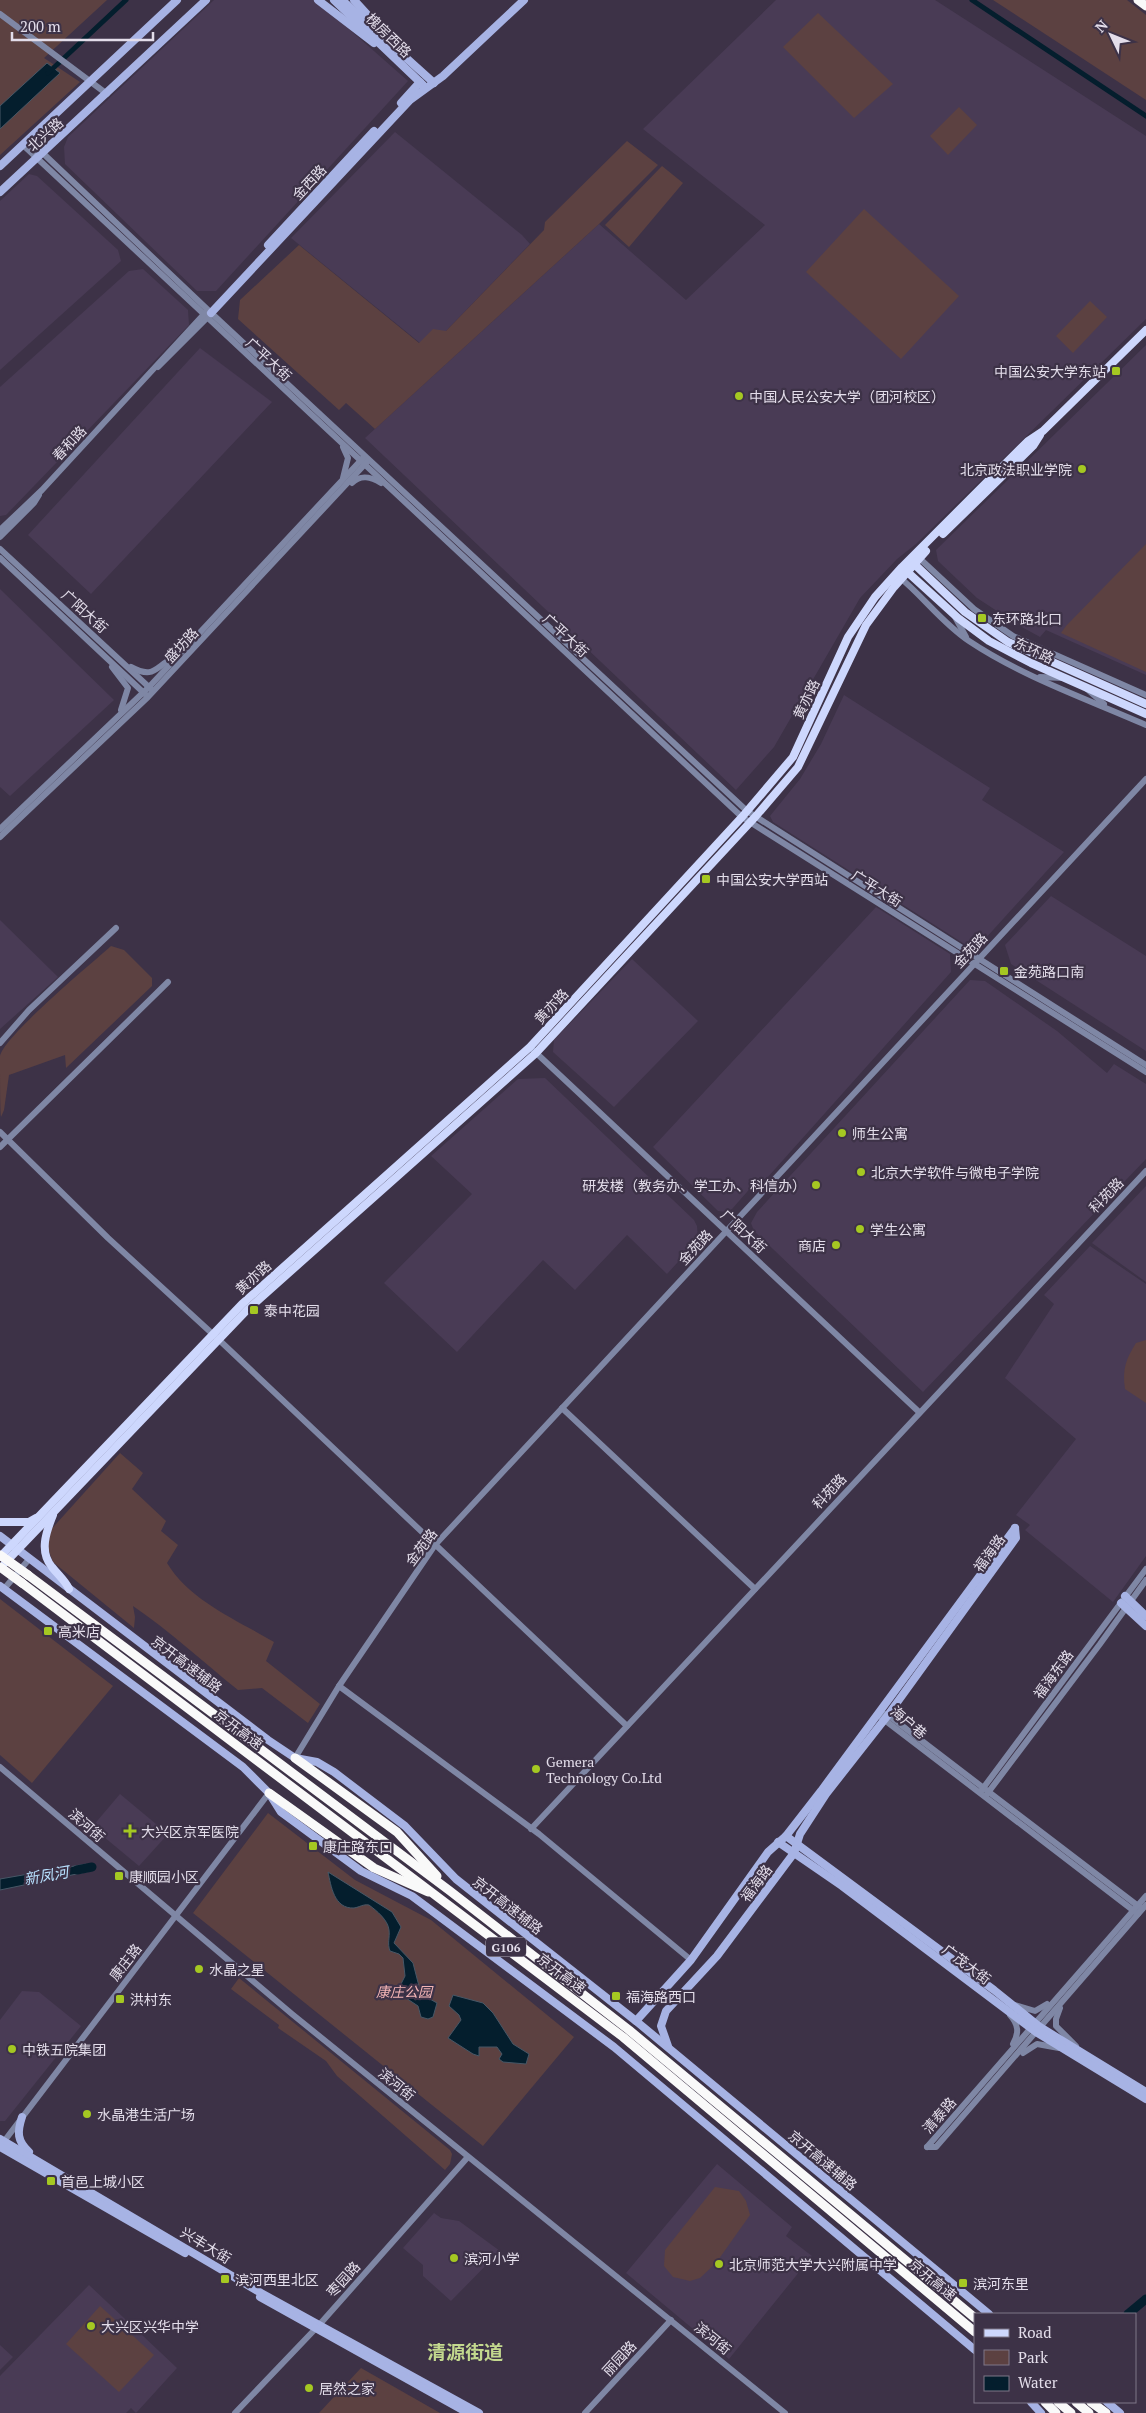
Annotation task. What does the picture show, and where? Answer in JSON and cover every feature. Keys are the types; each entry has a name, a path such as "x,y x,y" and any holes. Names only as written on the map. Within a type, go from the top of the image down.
{"highway":[{"path":"1138,0 1146,6"},
{"name":"G106","path":"0,1556 25,1579"},
{"name":"G106","path":"0,1568 25,1579"},
{"name":"京开高速","path":"25,1579 450,1891 629,2030 974,2317"},
{"name":"京开高速","path":"25,1579 623,2037 974,2331"},
{"path":"296,1758 397,1832 450,1891"},
{"path":"270,1793 374,1868 442,1898"},
{"path":"1050,2403 1056,2413"},
{"path":"1050,2403 1071,2413"},
{"path":"1077,2403 1089,2413"},
{"path":"1091,2403 1106,2413"}],"main road":[{"name":"北兴路","path":"0,166 26,143 88,80 177,0"},
{"name":"北兴路","path":"0,192 206,0"},
{"path":"318,0 364,38 383,48"},
{"path":"354,0 404,56"},
{"name":"金西路","path":"207,314 423,85 434,83 524,0"},
{"name":"槐房西路","path":"338,1 383,48 423,85"},
{"name":"槐房西路","path":"338,1 434,83"},
{"name":"黄亦路","path":"533,1050 745,814 793,757 848,637 870,604 914,559 1033,446 1043,431 1146,330"},
{"name":"东环路","path":"914,559 981,625 1016,646 1146,704"},
{"name":"东环路","path":"904,569 975,631 1003,649 1146,714"},
{"name":"黄亦路","path":"15,1547 38,1518 215,1336 533,1050 750,823 798,767 856,643 898,576"},
{"name":"黄亦路","path":"15,1547 55,1510 215,1336"},
{"path":"55,1510 45,1534 45,1552 50,1566 65,1581 69,1589"},
{"path":"0,1522 29,1522 38,1518"},
{"name":"福海路","path":"636,2021 690,1960 768,1852 786,1836 822,1792 1015,1528 1016,1538 826,1794 800,1834 794,1853 718,1956 666,2011 661,2026 669,2048"},
{"name":"京开高速辅路","path":"0,1536 268,1740 296,1758 317,1762 334,1772 405,1826 456,1879 636,2021 988,2313"},
{"path":"0,1556 15,1547"},
{"path":"0,1568 15,1547"},
{"path":"2,1587 243,1767 270,1793 281,1812 349,1863 419,1901 614,2048 974,2349"},
{"path":"1126,1602 1146,1616"},
{"path":"1126,1602 1146,1626"},
{"name":"广茂大街","path":"786,1836 1009,2002 1035,2028 1085,2053 1146,2092"},
{"name":"广茂大街","path":"778,1842 842,1886 998,2004 1064,2049 1146,2099"},
{"path":"22,2117 17,2130 18,2137 22,2146 38,2160"},
{"name":"兴丰大街","path":"1,2144 38,2160 317,2326 479,2413"},
{"name":"兴丰大街","path":"1,2144 468,2413"},
{"path":"1032,2403 1042,2413"},
{"path":"1108,2403 1120,2413"}],"street":[{"path":"0,14 106,94"},
{"name":"广平大街","path":"26,143 207,314 745,814 750,823 1146,1065"},
{"name":"广平大街","path":"207,314 335,437 365,460 389,487 745,814 756,816 1146,1072"},
{"name":"春和路","path":"0,530 42,490 153,371 166,362 207,314"},
{"path":"335,437 348,458 339,484"},
{"name":"盛坊路","path":"0,837 146,695 180,654 339,484 365,460"},
{"name":"盛坊路","path":"151,689 332,500 365,460"},
{"path":"332,500 360,478 375,479 389,487"},
{"path":"0,538 34,503 42,490"},
{"name":"广阳大街","path":"0,549 151,689"},
{"name":"广阳大街","path":"0,558 146,695"},
{"path":"914,559 994,624 1013,636 1146,695"},
{"path":"898,576 945,622 968,640 994,656 1036,677 1146,725"},
{"path":"952,612 968,640"},
{"path":"1016,646 1039,647"},
{"path":"124,663 142,673 149,673 180,654"},
{"path":"110,661 112,669 128,688 119,715"},
{"path":"1036,677 1066,678"},
{"path":"1109,678 1136,700"},
{"path":"1085,686 1108,708"},
{"name":"盛坊路","path":"0,829 119,715 146,695"},
{"name":"金苑路","path":"296,1758 339,1686 435,1546 1146,779"},
{"path":"0,1043 29,1010 116,928"},
{"path":"0,1146 168,982"},
{"name":"广阳大街","path":"533,1050 919,1412"},
{"path":"0,1132 6,1141 108,1238 215,1336 627,1726"},
{"name":"科苑路","path":"531,1829 1146,1171"},
{"path":"562,1408 755,1589"},
{"path":"2,1587 30,1558"},
{"name":"福海东路","path":"1126,1602 1146,1569"},
{"name":"福海东路","path":"984,1792 1126,1602 1146,1580"},
{"path":"339,1686 531,1829 690,1960"},
{"name":"海户巷","path":"879,1712 1139,1909"},
{"name":"滨河街","path":"0,1767 176,1917 467,2158 669,2322 785,2413"},
{"name":"康庄路","path":"1,2144 270,1793"},
{"name":"清泰路","path":"1139,1909 1062,1993 1035,2028 1006,2066 936,2147 927,2147 1008,2053 1035,2028 1062,2002 1139,1909 1146,1896"},
{"path":"1009,2002 1027,2010 1035,2011 1040,2010 1062,1993"},
{"path":"1062,2002 1056,2019 1056,2026 1085,2053"},
{"path":"998,2004 1016,2022 1018,2028 1016,2038 1008,2053"},
{"path":"1006,2066 1033,2044 1043,2043 1064,2049"},
{"name":"枣园路","path":"235,2413 317,2326 467,2158"},
{"name":"丽园路","path":"585,2413 669,2322"}],"shaded area":[{"path":"214,0 316,0 408,81 216,291 197,291 65,164 64,147 68,137"},
{"name":"中国人民公安大学（团河校区）","path":"776,0 935,0 1146,136 1146,319 916,544 897,559 860,598 774,747 736,790 365,438 599,224 686,300 765,225 643,129"},
{"path":"395,132 522,235 530,244 446,331 420,343 291,238"},
{"path":"29,174 37,176 118,250 121,261 0,370 0,201"},
{"path":"143,269 188,310 189,325 6,515 0,516 0,387 129,271"},
{"name":"北京政法职业学院","path":"1146,345 1146,675 1046,630 1040,637 1020,626 977,598 938,561 936,550"},
{"path":"200,348 272,402 91,594 28,535"},
{"path":"0,589 114,700 10,796 0,787"},
{"path":"844,695 990,788 982,800 1064,852 984,940 966,945 773,822 770,816 800,779 821,744"},
{"path":"1051,896 1146,956 1146,1051 1011,964 1005,945"},
{"path":"876,907 950,954 951,972 767,1178 754,1184 732,1209 726,1212 718,1211 653,1147"},
{"path":"0,920 58,977 0,1029"},
{"path":"632,959 698,1021 614,1107 553,1052 554,1040"},
{"path":"970,980 985,981 1057,1031 1107,1073 1114,1064 1146,1084 1146,1159 923,1392 754,1231 751,1223 757,1212"},
{"path":"545,1078 694,1220 697,1226 698,1240 667,1274 627,1235 575,1290 543,1260 457,1352 384,1283 472,1194 431,1156 518,1079"},
{"path":"1146,1186 1146,1282 1092,1243"},
{"path":"1090,1246 1146,1284 1146,1556 1113,1602 1025,1530 1030,1525 1016,1515 1076,1439 1005,1378 1054,1304 1044,1295"},
{"name":"大兴区京军医院","path":"120,1794 168,1834 139,1866 92,1827"},
{"path":"22,1991 39,1992 81,2026 5,2121 0,2121 0,2020"},
{"name":"北京师范大学大兴附属中学","path":"717,2164 792,2227 786,2236 812,2256 729,2359 626,2273"},
{"name":"滨河小学","path":"434,2213 441,2218 459,2221 500,2251 451,2301 423,2276 423,2265 403,2248"},
{"name":"大兴区兴华中学","path":"89,2285 177,2368 136,2413 131,2408 126,2413 0,2413 0,2376"},
{"path":"0,2345 13,2357 0,2370"}],"green space":[{"path":"0,0 107,0 44,58 80,82 0,155"},
{"path":"993,0 1127,0 1146,15 1146,100"},
{"path":"818,13 893,84 854,118 783,47"},
{"path":"959,107 977,125 948,155 930,136"},
{"path":"627,141 658,165 599,224 375,429 346,403 339,410 238,319 240,300 299,245 419,343 433,329 446,331 544,230 545,222"},
{"path":"662,166 683,183 629,247 605,225"},
{"path":"864,209 959,296 901,359 806,272"},
{"path":"1090,301 1107,317 1073,353 1056,336"},
{"path":"1146,544 1146,672 1061,633"},
{"path":"111,946 124,950 152,978 152,986 66,1068 65,1055 9,1075 4,1110 1,1117 0,1056 5,1046 68,983"},
{"path":"1146,1340 1146,1403 1125,1389 1124,1376 1127,1359 1136,1343"},
{"path":"120,1453 143,1473 132,1489 166,1521 161,1531 178,1545 167,1563 188,1588 201,1599 274,1642 266,1661 320,1704 308,1723 262,1688 238,1690 173,1636 133,1606 134,1628 53,1562 47,1546 47,1534"},
{"path":"0,1599 113,1686 32,1783 0,1755"},
{"name":"康庄公园","path":"268,1813 355,1880 431,1920 574,2037 483,2146 193,1913"},
{"path":"239,1978 450,2150 452,2154 450,2164 445,2170 337,2076 326,2061 278,2028 279,2025 231,1989"},
{"path":"715,2187 739,2191 746,2201 750,2215 716,2263 700,2278 690,2281 673,2277 664,2266 665,2250"},
{"path":"100,2306 154,2355 119,2392 66,2344"},
{"path":"361,2368 440,2413 319,2413"}],"water":[{"path":"47,63 60,73 0,129 0,106"},
{"path":"86,1864 91,1871 0,1890 0,1879"},
{"path":"328,1872 392,1912 401,1927 394,1943 413,1963 421,1994 437,2003 433,2017 428,2019 421,2017 418,2006 403,1996 400,1986 405,1976 403,1958 399,1954 390,1951 389,1930 384,1919 369,1905 354,1908 342,1905 335,1896"},
{"path":"453,1995 483,2003 493,2013 513,2044 529,2054 526,2064 503,2062 499,2059 502,2054 497,2047 479,2047 479,2056 473,2054 448,2038 461,2020 459,2015 449,2006"}],"waterway":[{"path":"48,73 126,0"},
{"path":"972,0 1146,116"},
{"name":"新凤河","path":"77,1870 92,1867"},
{"name":"新凤河","path":"1129,2313 1146,2299"}],"place":[{"name":"中国公安大学东站","path":"1116,371"},
{"name":"中国人民公安大学（团河校区）","path":"739,396"},
{"name":"北京政法职业学院","path":"1082,469"},
{"name":"东环路北口","path":"982,618"},
{"name":"中国公安大学西站","path":"706,879"},
{"name":"金苑路口南","path":"1004,971"},
{"name":"师生公寓","path":"842,1133"},
{"name":"北京大学软件与微电子学院","path":"861,1172"},
{"name":"研发楼（教务办、学工办、科信办）","path":"816,1185"},
{"name":"学生公寓","path":"860,1229"},
{"name":"商店","path":"836,1245"},
{"name":"泰中花园","path":"254,1310"},
{"name":"高米店","path":"48,1631"},
{"name":"Gemera Technology Co.Ltd","path":"536,1769"},
{"name":"大兴区京军医院","path":"130,1831"},
{"name":"康庄路东口","path":"313,1846"},
{"name":"康顺园小区","path":"119,1876"},
{"name":"水晶之星","path":"199,1969"},
{"name":"福海路西口","path":"616,1996"},
{"name":"洪村东","path":"120,1999"},
{"name":"中铁五院集团","path":"12,2049"},
{"name":"水晶港生活广场","path":"87,2114"},
{"name":"首邑上城小区","path":"51,2181"},
{"name":"滨河小学","path":"454,2258"},
{"name":"北京师范大学大兴附属中学","path":"719,2264"},
{"name":"滨河西里北区","path":"225,2279"},
{"name":"滨河东里","path":"963,2283"},
{"name":"大兴区兴华中学","path":"91,2326"},
{"name":"居然之家","path":"309,2388"}],"district":[{"name":"清源街道","path":"465,2351"}]}
